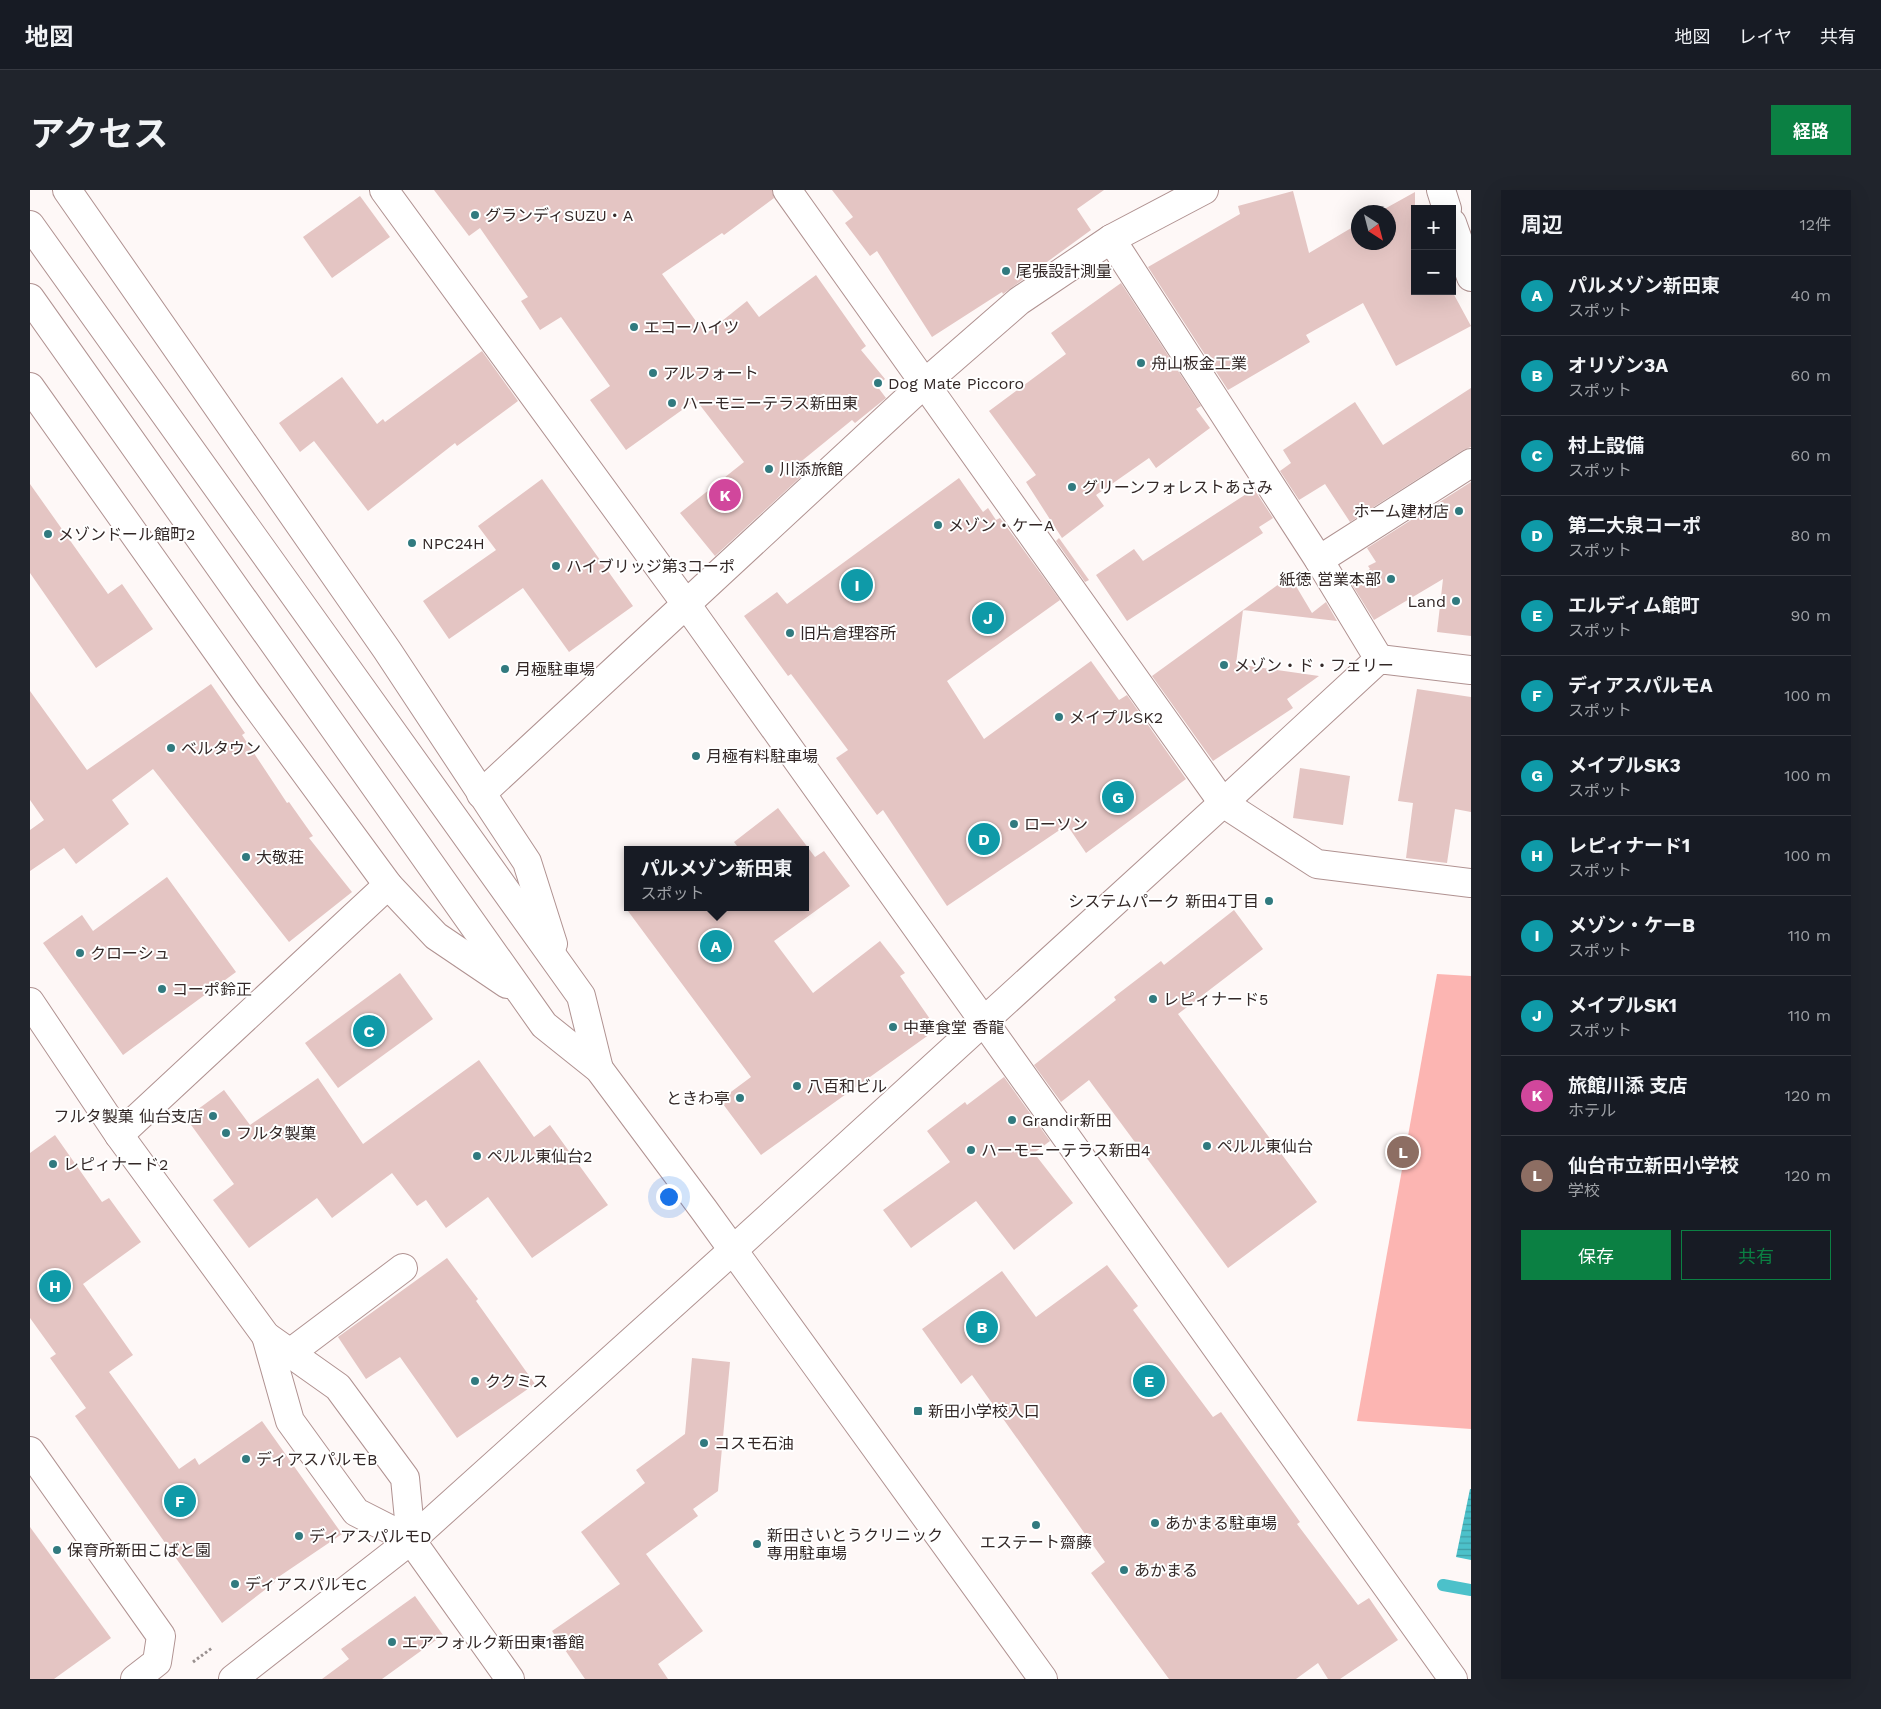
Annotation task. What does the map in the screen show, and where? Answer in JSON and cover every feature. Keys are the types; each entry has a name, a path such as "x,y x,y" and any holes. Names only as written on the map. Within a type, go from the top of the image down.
{"street":[{"path":"67,190 387,650 527,862 560,967"},
{"path":"384,190 686,604 1453,1679"},
{"path":"788,190 1223,803 1317,864 1471,882"},
{"path":"481,794 926,382 1019,301 1111,239 1204,190"},
{"path":"1441,190 1446,205"},
{"path":"30,225 581,996 599,1069"},
{"path":"1456,234 1471,277"},
{"path":"1111,239 1319,560 1379,659"},
{"path":"30,298 156,473 544,1025 599,1069 733,1250 1043,1679"},
{"path":"30,387 247,693 388,885 436,936 521,993"},
{"path":"1319,560 1471,463"},
{"path":"233,1679 411,1540 733,1250 1379,659 1471,670"},
{"path":"119,1135 388,885"},
{"path":"30,1002 119,1135 266,1336 338,1388 405,1478 411,1540"},
{"path":"290,1353 403,1268"},
{"path":"266,1336 290,1421 356,1512 411,1540 510,1679"},
{"path":"30,1451 161,1636 157,1662 134,1679"}],"shaded area":[{"path":"1437,974 1471,976 1471,1429 1357,1421"}],"water":[{"path":"1471,1489 1471,1560 1456,1557"}],"building":[{"path":"434,190 772,190 774,198 724,235 722,233 662,274 698,324 700,323 707,333 747,301 759,317 816,275 866,346 861,350 885,379 877,386 886,398 855,423 852,420 798,464 805,473 715,556 680,513 744,462 696,400 626,450 590,400 610,386 561,317 540,330 521,301 528,297 480,228 469,236"},
{"path":"832,190 1104,190 1077,209 1091,230 1003,294 1002,292 932,337 877,251 870,256 845,223 853,217"},
{"path":"1293,191 1309,253 1351,228 1351,250 1396,250 1396,205 1392,205 1415,192 1415,205 1411,205 1411,295 1454,295 1471,326 1396,366 1363,303 1306,335 1310,342 1228,390 1148,267 1240,214 1238,206"},
{"path":"360,196 390,237 332,278 303,237"},
{"path":"1121,283 1201,406 1196,409 1210,428 1156,468 1149,458 1096,495 1104,506 1062,538 1026,482 1036,475 989,411 1066,354 1051,333"},
{"path":"482,351 518,401 457,446 455,443 368,511 314,441 300,452 279,423 342,377 377,424 383,419 385,422"},
{"path":"1471,388 1471,447 1463,450 1350,522 1325,484 1299,500 1280,471 1291,463 1283,450 1355,402 1383,445"},
{"path":"959,478 983,512 988,508 996,520 1000,518 1060,600 947,681 984,739 1091,661 1119,700 1127,695 1186,779 1086,853 1067,825 947,906 883,810 877,815 836,758 848,750 791,674 788,676 744,616 777,592 787,604"},
{"name":"ハイブリッジ第3コーポ","path":"542,479 633,606 569,652 523,588 449,639 423,601 496,550 478,526"},
{"path":"1471,482 1471,636 1437,632 1443,579 1374,620 1351,583 1370,569 1368,566 1376,562 1367,548"},
{"path":"30,484 108,594 122,584 153,629 96,668 30,573"},
{"path":"1254,489 1273,518 1259,527 1263,533 1127,621 1096,575 1134,549 1143,561"},
{"path":"1059,538 1089,580 1085,582 1056,541"},
{"path":"1290,576 1312,613 1326,602 1337,621 1243,610"},
{"path":"1243,610 1236,664 1319,676 1287,699 1293,708 1213,761 1152,676"},
{"path":"211,684 245,733 242,735 287,803 289,802 313,836 309,838 352,892 289,942 153,769 112,800 129,824 76,864 64,848 30,871 30,830 44,820 30,800 30,691 87,770"},
{"path":"1417,689 1471,697 1471,812 1455,809 1447,863 1406,858 1413,803 1398,801"},
{"path":"1300,768 1350,776 1343,825 1293,818"},
{"path":"778,808 807,846 737,846 734,842"},
{"path":"809,849 815,857 824,851 850,886 774,941 813,993 880,941 905,973 900,976 937,1029 761,1155 720,1100 751,1077 628,911 809,911"},
{"path":"167,877 236,972 123,1055 43,943 82,915 93,931"},
{"name":"ペルル東仙台","path":"1234,910 1263,949 1178,1014 1317,1202 1228,1268 1089,1080 1061,1102 1034,1065 1116,1000 1114,997 1161,961 1164,965"},
{"path":"400,973 433,1019 338,1088 305,1043"},
{"path":"479,1060 534,1137 550,1125 608,1205 532,1258 488,1197 446,1228 426,1200 417,1206 392,1173 332,1218 317,1198 249,1248 213,1200 234,1184 186,1118 224,1090 250,1125 318,1078 363,1144"},
{"path":"1004,1077 1050,1141 1034,1153 1073,1203 1014,1250 976,1201 911,1248 883,1210 950,1162 927,1131 965,1102 967,1105"},
{"path":"55,1135 102,1202 109,1198 141,1242 83,1284 133,1355 109,1372 179,1469 195,1458 199,1465 262,1421 342,1534 274,1580 275,1582 222,1623 75,1416 86,1408 50,1358 56,1354 30,1318 30,1153"},
{"path":"447,1258 478,1299 476,1301 535,1384 457,1438 400,1357 366,1379 338,1337"},
{"path":"1107,1265 1138,1306 1133,1310 1213,1417 1221,1412 1300,1522 1297,1524 1358,1605 1369,1598 1398,1640 1340,1679 1328,1679 1318,1663 1296,1679 1169,1679 1091,1573 1105,1562 972,1375 961,1384 922,1329 1002,1271 1036,1317"},
{"path":"692,1358 730,1362 718,1491 693,1509 698,1516 646,1554 703,1631 658,1664 668,1679 585,1679 552,1631 620,1584 581,1532 645,1483 636,1470 685,1434"},
{"path":"30,1527 111,1638 54,1679 30,1679"},
{"name":"エアフォルク新田東1番館","path":"415,1596 443,1635 382,1679 322,1679 349,1659 341,1649"}],"waterway":[{"path":"1443,1585 1471,1590"}],"place":[{"name":"グランディSUZU・A","path":"475,215"},
{"name":"尾張設計測量","path":"1006,271"},
{"name":"エコーハイツ","path":"634,327"},
{"name":"舟山板金工業","path":"1141,363"},
{"name":"アルフォート","path":"653,373"},
{"name":"Dog Mate Piccoro","path":"878,383"},
{"name":"ハーモニーテラス新田東","path":"672,403"},
{"name":"川添旅館","path":"769,469"},
{"name":"グリーンフォレストあさみ","path":"1072,487"},
{"name":"旅館川添 支店","path":"725,495"},
{"name":"ホーム建材店","path":"1459,511"},
{"name":"メゾン・ケーA","path":"938,525"},
{"name":"メゾンドール館町2","path":"48,534"},
{"name":"NPC24H","path":"412,543"},
{"name":"ハイブリッジ第3コーポ","path":"556,566"},
{"name":"紙徳 営業本部","path":"1391,579"},
{"name":"メゾン・ケーB","path":"857,585"},
{"name":"Land","path":"1456,601"},
{"name":"メイプルSK1","path":"988,618"},
{"name":"旧片倉理容所","path":"790,633"},
{"name":"メゾン・ド・フェリー","path":"1224,665"},
{"name":"月極駐車場","path":"505,669"},
{"name":"メイプルSK2","path":"1059,717"},
{"name":"ベルタウン","path":"171,748"},
{"name":"月極有料駐車場","path":"696,756"},
{"name":"メイプルSK3","path":"1118,797"},
{"name":"ローソン","path":"1014,824"},
{"name":"第二大泉コーポ","path":"984,839"},
{"name":"大敬荘","path":"246,857"},
{"name":"システムパーク 新田4丁目","path":"1269,901"},
{"name":"パルメゾン新田東","path":"716,946"},
{"name":"クローシュ","path":"80,953"},
{"name":"コーポ鈴正","path":"162,989"},
{"name":"レピィナード5","path":"1153,999"},
{"name":"中華食堂 香龍","path":"893,1027"},
{"name":"村上設備","path":"369,1031"},
{"name":"八百和ビル","path":"797,1086"},
{"name":"ときわ亭","path":"740,1098"},
{"name":"フルタ製菓 仙台支店","path":"213,1116"},
{"name":"Grandir新田","path":"1012,1120"},
{"name":"フルタ製菓","path":"226,1133"},
{"name":"ペルル東仙台","path":"1207,1146"},
{"name":"ハーモニーテラス新田4","path":"971,1150"},
{"name":"仙台市立新田小学校","path":"1403,1152"},
{"name":"ペルル東仙台2","path":"477,1156"},
{"name":"レピィナード2","path":"53,1164"},
{"name":"レピィナード1","path":"55,1286"},
{"name":"オリゾン3A","path":"982,1327"},
{"name":"ククミス","path":"475,1381"},
{"name":"エルディム館町","path":"1149,1381"},
{"name":"新田小学校入口","path":"918,1411"},
{"name":"コスモ石油","path":"704,1443"},
{"name":"ディアスパルモB","path":"246,1459"},
{"name":"ディアスパルモA","path":"180,1501"},
{"name":"あかまる駐車場","path":"1155,1523"},
{"name":"エステート齋藤","path":"1036,1525"},
{"name":"ディアスパルモD","path":"299,1536"},
{"name":"新田さいとうクリニック 専用駐車場","path":"757,1544"},
{"name":"保育所新田こばと園","path":"57,1550"},
{"name":"あかまる","path":"1124,1570"},
{"name":"ディアスパルモC","path":"235,1584"},
{"name":"エアフォルク新田東1番館","path":"392,1642"}]}
